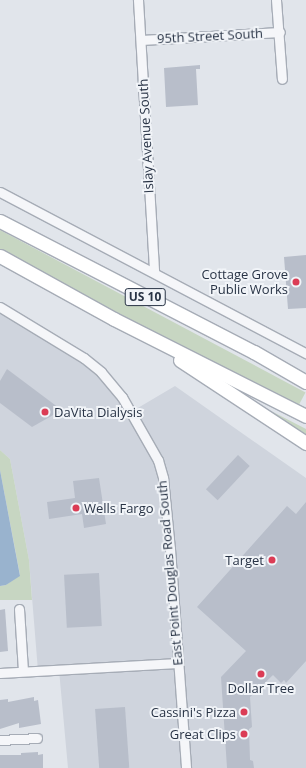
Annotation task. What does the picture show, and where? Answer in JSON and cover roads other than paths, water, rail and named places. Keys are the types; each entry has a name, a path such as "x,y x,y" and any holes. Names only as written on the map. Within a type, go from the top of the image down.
{"highway":[{"name":"US 10","path":"0,221 306,382"},
{"name":"US 10","path":"0,256 114,319 306,416"},
{"path":"114,319 306,443"},
{"path":"290,373 306,375"}],"street":[{"name":"Islay Avenue South","path":"138,0 154,272"},
{"path":"276,0 280,32 282,79"},
{"name":"95th Street South","path":"141,40 280,32"},
{"path":"0,192 306,353"},
{"name":"East Point Douglas Road South","path":"0,307 84,358 102,372 122,397 158,460 162,478 170,549 186,768"},
{"path":"19,609 24,671"},
{"path":"0,673 178,663"},
{"path":"0,740 37,738"}],"water":[{"path":"0,470 20,576 6,585 0,586"}],"place":[{"name":"Cottage Grove Public Works","path":"296,282"},
{"name":"DaVita Dialysis","path":"45,412"},
{"name":"Wells Fargo","path":"76,508"},
{"name":"Target","path":"272,560"},
{"name":"Dollar Tree","path":"261,674"},
{"name":"Cassini's Pizza","path":"244,712"},
{"name":"Great Clips","path":"244,734"}]}
